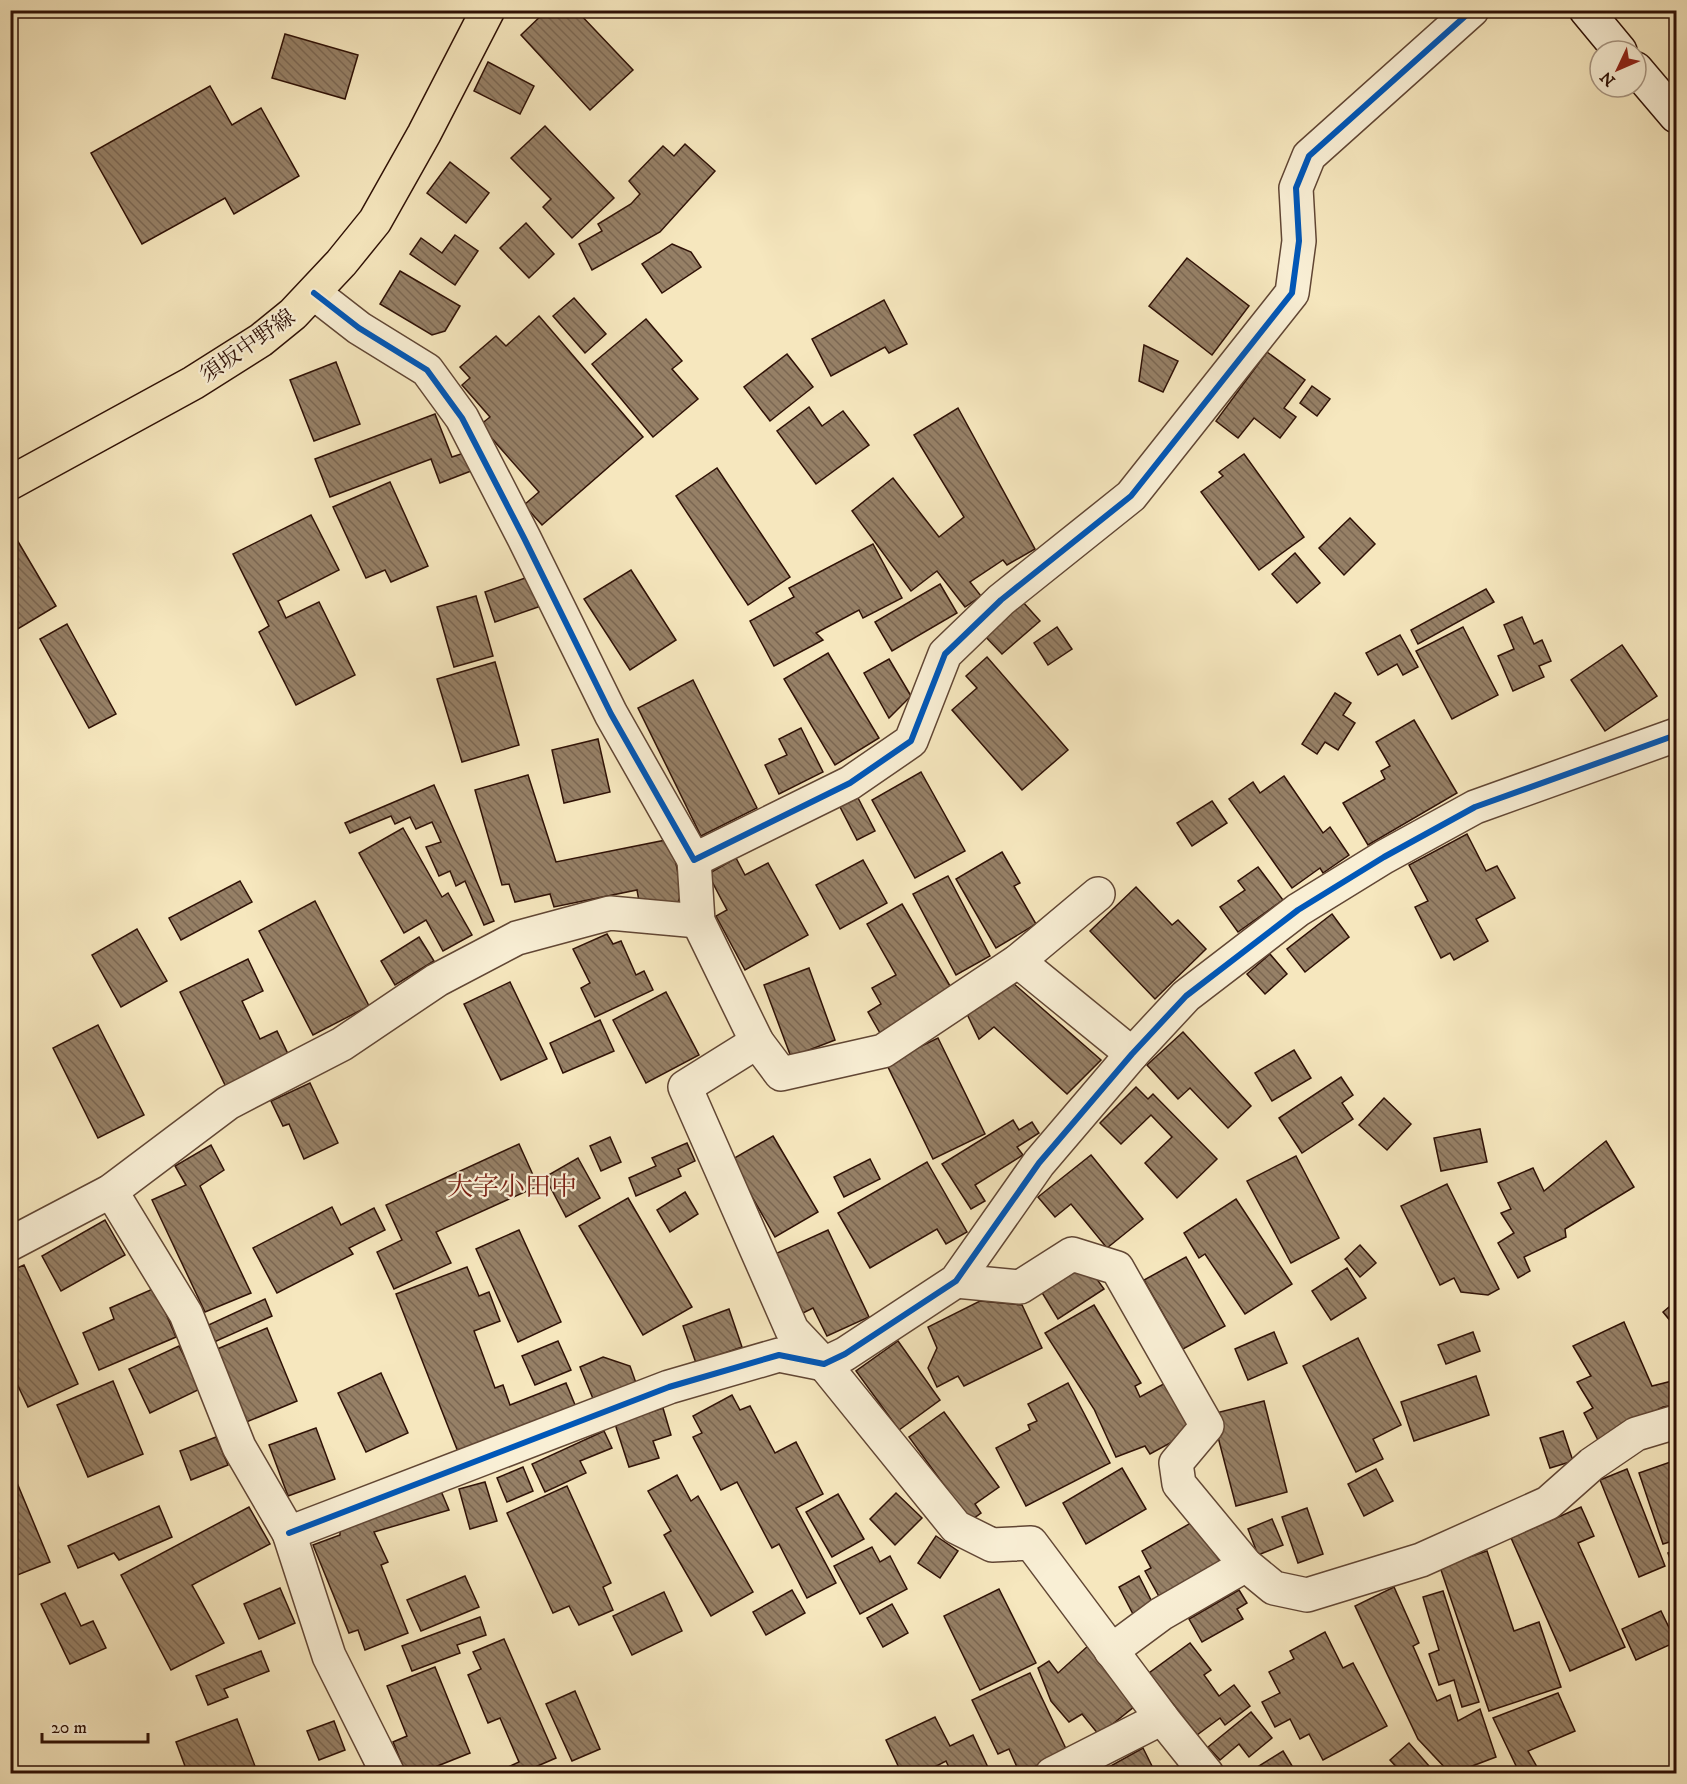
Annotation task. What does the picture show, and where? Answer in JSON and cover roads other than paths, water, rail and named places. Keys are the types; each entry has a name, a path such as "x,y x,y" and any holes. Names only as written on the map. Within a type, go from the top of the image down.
{"main road":[{"name":"須坂中野線","path":"10,483 193,383 238,356 293,314 314,293 375,221 488,10"}],"street":[{"path":"694,860 850,783 911,741 945,654 1001,600 1131,496 1292,293 1299,241 1296,188 1309,156 1472,10"},
{"path":"1586,10 1610,39"},
{"path":"1648,83 1677,116"},
{"path":"314,293 359,328 427,370 462,418 611,714 694,860 698,921 757,1042 781,1074 883,1051 1018,961 1098,894"},
{"path":"288,1533 669,1387 779,1355 824,1364 845,1354 956,1281 1039,1163 1132,1054 1186,996 1298,910 1384,857 1475,807 1677,735"},
{"path":"10,1244 111,1191 228,1102 342,1044 437,980 517,938 610,913 698,921"},
{"path":"1018,961 1132,1054"},
{"path":"757,1042 685,1087 792,1330 824,1364 956,1527 992,1545 1031,1544 1111,1652 1207,1773"},
{"path":"111,1191 186,1314 239,1447 288,1533 328,1656 388,1773"},
{"path":"956,1281 1020,1287 1072,1254 1117,1268 1207,1426 1176,1463 1179,1484 1246,1566 1274,1588 1307,1595 1421,1560 1548,1503 1592,1464 1636,1434 1677,1422"},
{"path":"1111,1652 1161,1614 1246,1566"},
{"path":"1052,1773 1162,1718"}],"district":[{"name":"大字小田中","path":"512,1186"}]}
